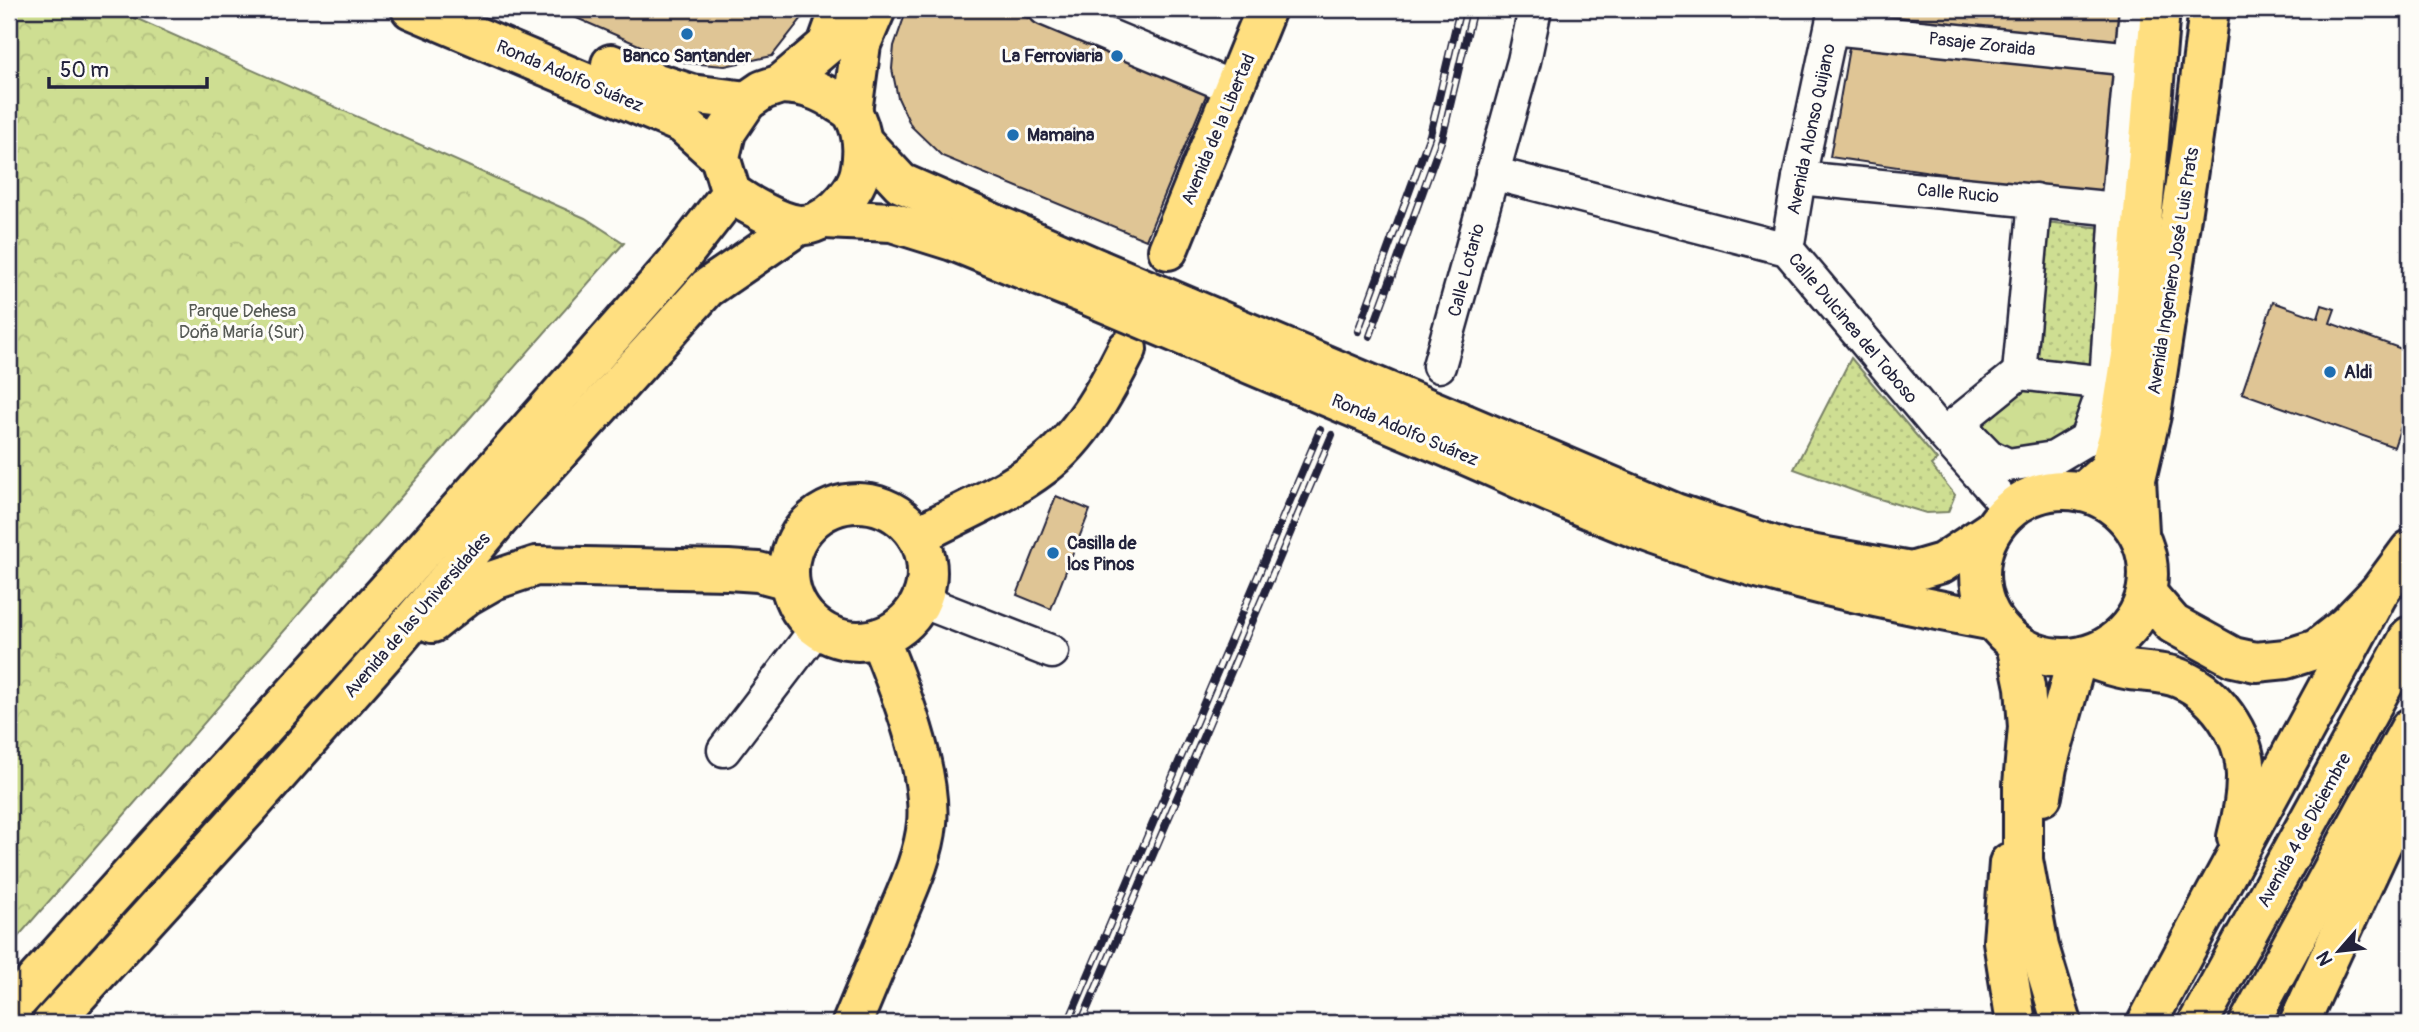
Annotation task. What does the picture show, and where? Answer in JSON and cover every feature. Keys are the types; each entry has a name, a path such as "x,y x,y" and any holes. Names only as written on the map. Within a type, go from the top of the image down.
{"main road":[{"name":"Ronda Adolfo Suárez","path":"411,9 683,124 720,157"},
{"name":"Ronda Adolfo Suárez","path":"479,9 654,82 691,94 747,101"},
{"path":"841,9 827,45 781,83 763,90 747,101 726,132 720,157 731,193 756,210 812,222 841,204 860,174 857,127 861,44 876,9"},
{"name":"Avenida de la Libertad","path":"1168,250 1266,9"},
{"name":"Avenida Ingeniero José Luis Prats","path":"2083,492 2109,469 2118,437 2131,356 2160,9"},
{"name":"Avenida Ingeniero José Luis Prats","path":"2139,533 2136,479 2151,415 2193,137 2209,9"},
{"path":"781,83 803,85 824,92 857,127"},
{"name":"Ronda Adolfo Suárez","path":"857,127 901,183 1092,282 1459,437 1675,513 1787,550 1911,572 1942,563 2000,520"},
{"path":"9,1010 404,572 677,262 731,193"},
{"name":"Ronda Adolfo Suárez","path":"812,222 892,222 1092,282"},
{"name":"Avenida de las Universidades","path":"52,1023 250,806 388,650 508,508 707,288 812,222"},
{"path":"917,536 1014,486 1045,464 1090,414 1127,349"},
{"name":"Ronda Adolfo Suárez","path":"1459,437 1653,535 1777,575 2005,632"},
{"path":"2005,632 2041,656 2059,659 2080,657 2109,646 2122,636 2133,624 2147,594 2148,559 2139,533 2122,512 2083,492 2056,489 2040,492 2000,520 1980,565 1981,592 2005,632 2025,687 2028,727 2023,785 2023,860 2039,947 2057,1008"},
{"path":"851,502 877,505 900,517 917,536 925,557 927,579 921,601 910,617 896,629 878,638 857,641 836,638 817,628 794,598 789,580 789,559 797,539 809,522 827,509 851,502"},
{"path":"2147,594 2174,624 2233,657 2256,662 2286,659 2317,649 2346,626 2379,592 2410,551"},
{"path":"388,650 494,580 536,566 728,570 758,572 789,580"},
{"path":"2147,1023 2228,868 2379,592"},
{"name":"Avenida 4 de Diciembre","path":"2198,1023 2410,636"},
{"path":"852,1023 905,896 927,822 924,780 910,725 878,638"},
{"path":"2080,657 2130,670 2171,675 2193,684 2216,704 2229,721 2243,750 2246,777 2242,817 2228,868"},
{"path":"2030,903 2036,832 2047,768 2080,657"},
{"path":"2249,1023 2410,728"},
{"path":"2299,1023 2410,783"},
{"path":"2016,1023 2003,941 2010,854 2023,785"}],"street":[{"path":"1045,9 1234,88"},
{"name":"Calle Lotario","path":"1439,366 1524,61 1535,9"},
{"path":"2106,383 2019,373 1957,423 1989,456 2008,464 2054,458 2086,439 2106,383 2117,209 2136,9"},
{"name":"Pasaje Zoraida","path":"1834,19 2064,53 2132,59"},
{"name":"Avenida Alonso Quijano","path":"1787,249 1799,178 1834,19"},
{"name":"Calle Dulcinea del Toboso","path":"1492,173 1787,249 1942,434 2000,520"},
{"name":"Calle Rucio","path":"1799,178 2117,209"},
{"path":"2019,373 2035,200"},
{"path":"2379,592 2410,529"},
{"path":"921,601 1052,652"},
{"path":"724,750 817,628"}],"green space":[{"name":"Parque Dehesa Doña María (Sur)","path":"9,9 115,9 585,218 624,243 9,947"},
{"path":"2045,222 2104,228 2093,368 2031,362"},
{"path":"1851,358 1937,460 1931,465 1955,495 1948,512 1926,513 1794,469"},
{"path":"2019,373 2106,383 2086,439 2008,465 1957,423"}],"building":[{"path":"556,9 809,9 772,56 725,66 687,63"},
{"path":"907,9 1004,9 1210,86 1146,240 942,156 911,126 898,98 892,69 894,46"},
{"path":"1855,9 2120,9 2118,46 1854,14"},
{"path":"1850,42 2117,69 2106,198 1830,157"},
{"name":"Aldi","path":"2273,302 2318,318 2322,305 2335,309 2330,323 2410,352 2410,400 2394,447 2242,393"},
{"name":"Casilla de los Pinos","path":"1056,496 1090,510 1051,609 1017,595"}],"railway":[{"path":"1358,331 1430,135 1460,9"},
{"path":"1370,336 1442,139 1473,9"},
{"path":"1068,1023 1320,430"},
{"path":"1081,1023 1332,435"}],"place":[{"name":"Banco Santander","path":"687,34"},
{"name":"La Ferroviaria","path":"1117,56"},
{"name":"Mamaina","path":"1013,135"},
{"name":"Aldi","path":"2330,372"},
{"name":"Casilla de los Pinos","path":"1053,553"}]}
